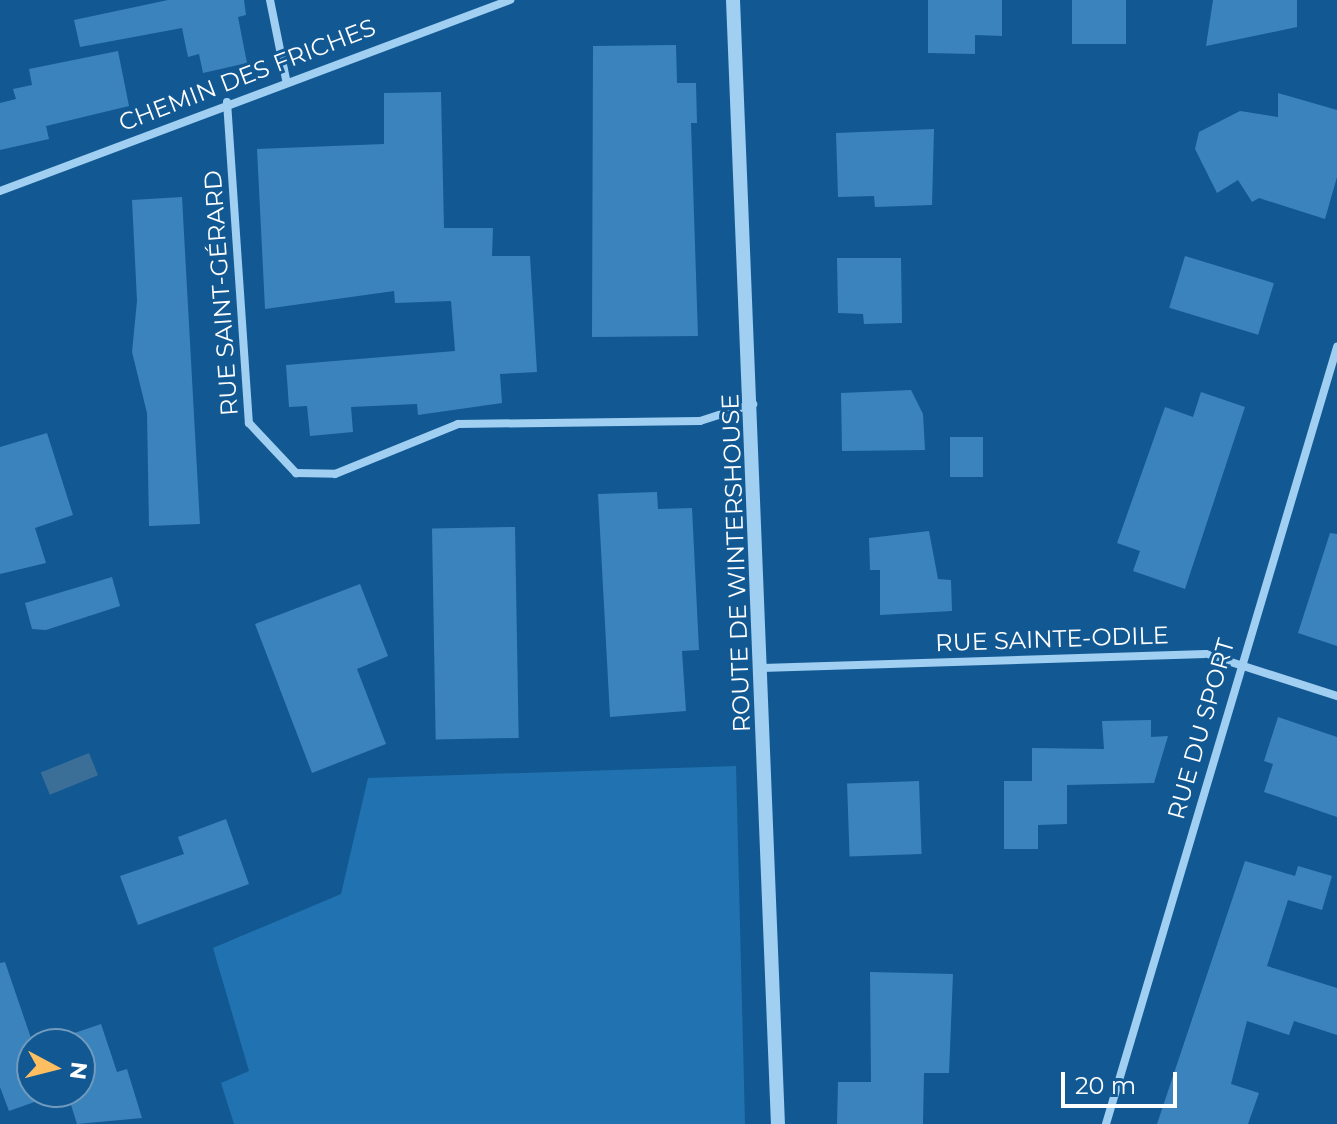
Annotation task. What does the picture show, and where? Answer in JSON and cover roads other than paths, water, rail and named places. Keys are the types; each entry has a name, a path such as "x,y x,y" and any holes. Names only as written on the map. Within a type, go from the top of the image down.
{"street":[{"path":"270,0 286,79"},
{"name":"CHEMIN DES FRICHES","path":"0,191 286,79 510,0"},
{"name":"ROUTE DE WINTERSHOUSE","path":"733,0 754,404 778,1124"},
{"name":"RUE SAINT-GÉRARD","path":"227,102 249,423 296,473 335,474 458,424 700,421 754,404"},
{"name":"RUE DU SPORT","path":"1106,1124 1337,347"},
{"name":"RUE SAINTE-ODILE","path":"761,668 1206,654 1337,696"}]}
